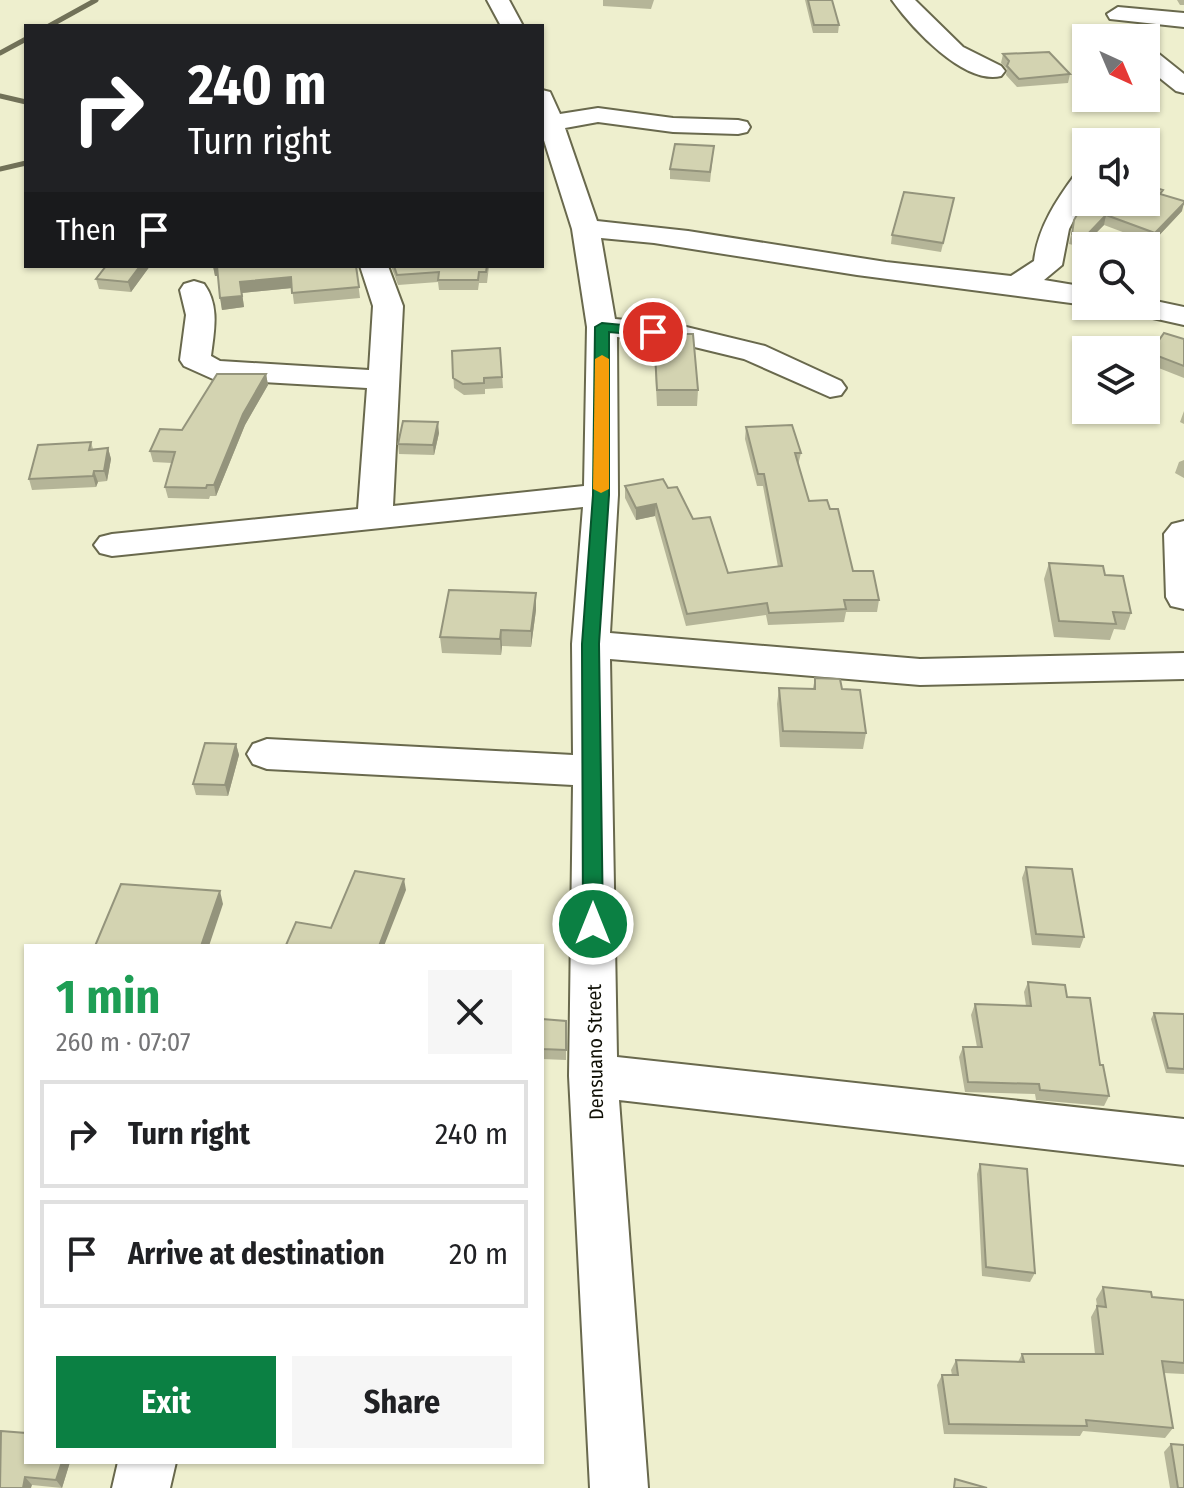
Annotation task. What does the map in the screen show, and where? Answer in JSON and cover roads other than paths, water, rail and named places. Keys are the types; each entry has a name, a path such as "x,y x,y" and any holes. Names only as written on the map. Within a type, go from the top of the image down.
{"street":[{"path":"498,0 511,24"},
{"path":"903,0 959,58 976,68 993,71"},
{"path":"1111,7 1184,20"},
{"path":"1111,7 1124,24"},
{"path":"1160,66 1184,86"},
{"path":"546,110 673,125 738,127"},
{"name":"Densuano Street","path":"546,110 586,229 602,327 601,495 591,644 594,771 593,1076 619,1488"},
{"path":"1020,283 1048,265 1048,243 1072,196"},
{"path":"586,229 660,232 856,267 1020,283 1072,293"},
{"path":"375,268 388,306 375,518"},
{"path":"194,290 201,315 195,360 213,370 383,380"},
{"path":"1160,311 1184,316"},
{"path":"602,327 678,334 754,352 830,388"},
{"path":"112,545 601,495"},
{"path":"1184,532 1181,534 1181,555 1184,597"},
{"path":"591,644 920,672 1184,666"},
{"path":"267,754 594,771"},
{"path":"593,1076 1184,1142"},
{"path":"141,1488 147,1464"}],"waterway":[{"path":"53,24 96,0"},
{"path":"0,53 24,40"},
{"path":"0,96 24,102"},
{"path":"0,169 24,163"}]}
